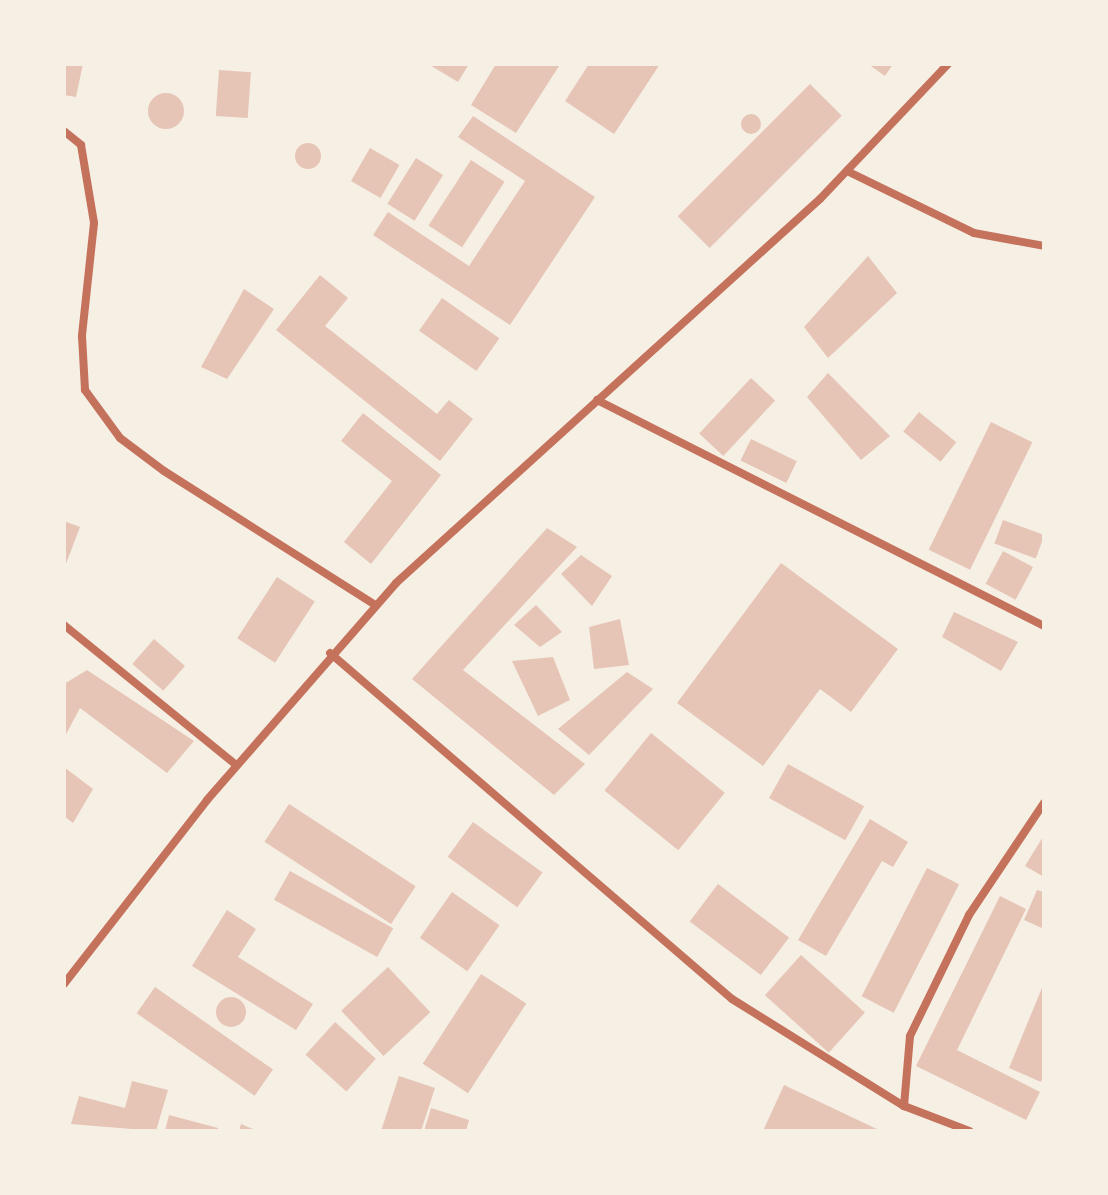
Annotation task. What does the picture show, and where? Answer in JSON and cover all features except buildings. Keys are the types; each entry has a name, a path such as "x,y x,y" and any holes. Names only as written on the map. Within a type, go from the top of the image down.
{"street":[{"path":"64,984 236,765 330,653 375,605 847,171 948,64"},
{"path":"64,131 81,145 94,223 82,336 85,390 120,438 164,471 375,605"},
{"path":"847,171 974,233 1044,246"},
{"path":"597,400 1044,626"},
{"path":"64,625 236,765"},
{"path":"330,653 732,999 904,1106 969,1131"},
{"path":"904,1106 910,1036 969,915 1044,803"}]}
